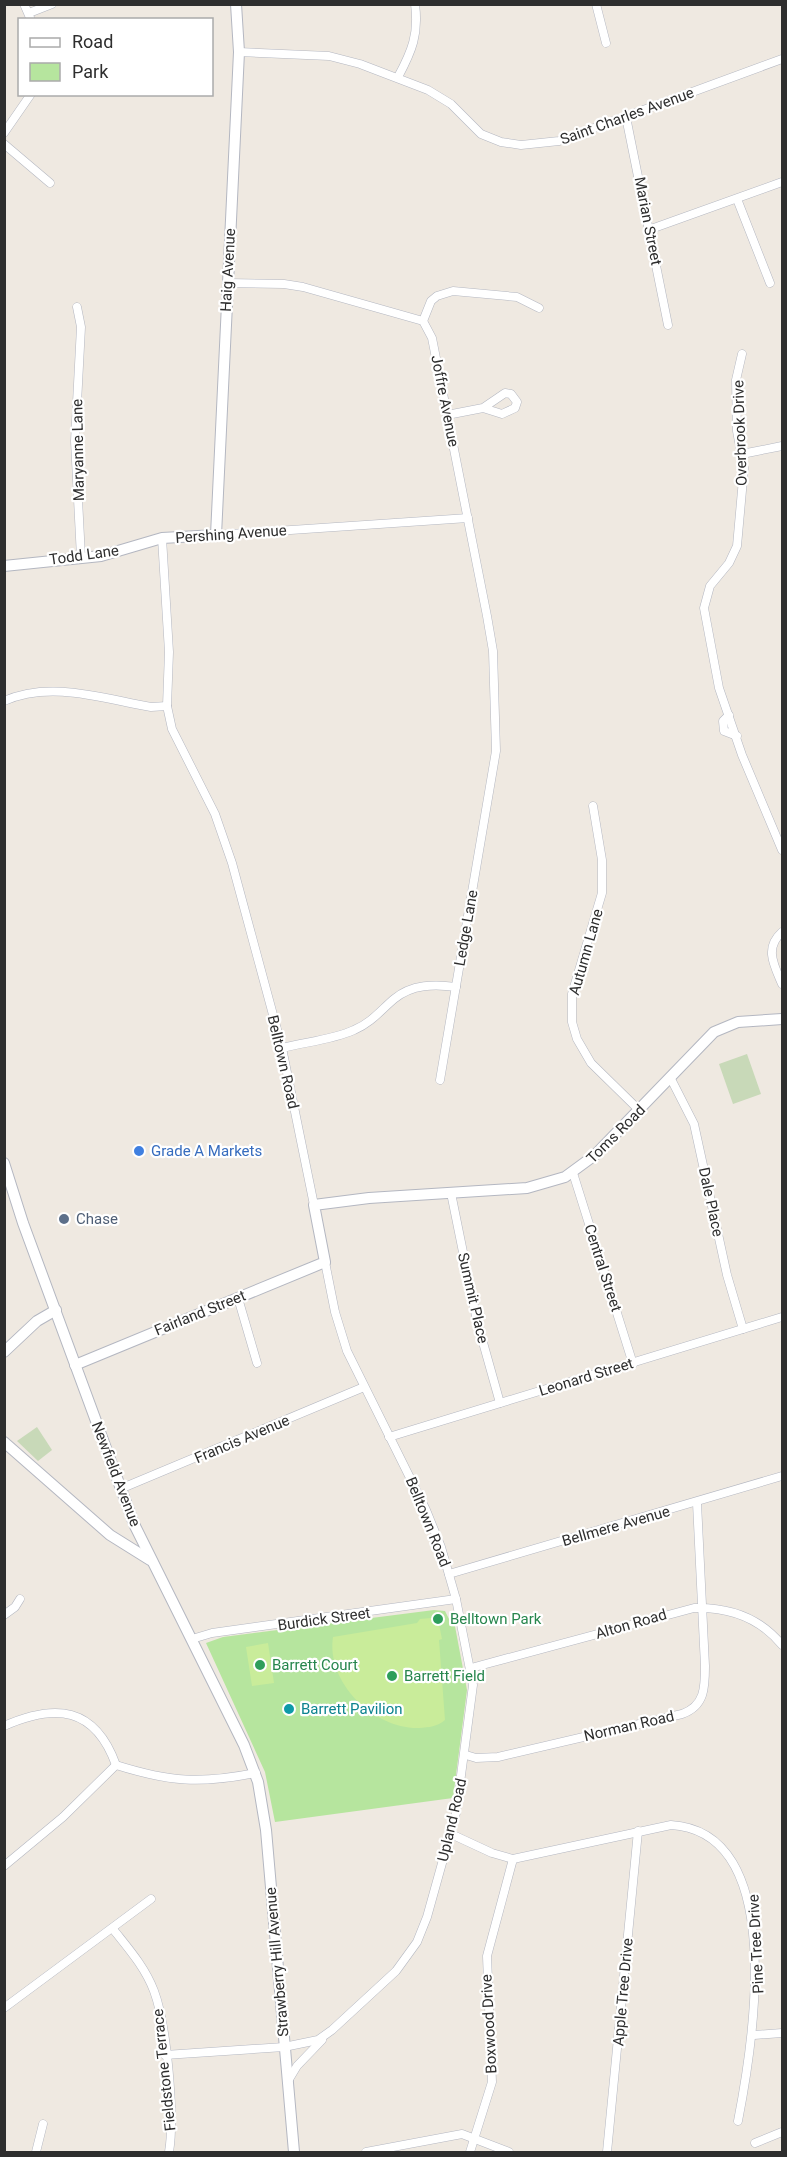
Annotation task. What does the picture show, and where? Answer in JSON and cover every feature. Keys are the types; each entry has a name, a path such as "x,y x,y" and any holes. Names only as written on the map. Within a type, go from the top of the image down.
{"street":[{"path":"24,4 30,16 52,4"},
{"name":"Haig Avenue","path":"216,536 239,52 236,4"},
{"path":"398,77 413,50 418,26 415,4"},
{"path":"596,4 606,43"},
{"name":"Saint Charles Avenue","path":"239,52 329,56 398,77 452,104 481,134 501,142 530,145 559,141 783,59"},
{"path":"4,133 30,96"},
{"name":"Marian Street","path":"626,117 651,229 668,325"},
{"path":"4,144 50,183"},
{"path":"651,229 783,182"},
{"path":"737,199 770,283"},
{"path":"227,283 284,284 303,287 423,321 431,301 437,296 453,291 517,297 539,308"},
{"name":"Maryanne Lane","path":"77,307 81,327 75,441 81,557"},
{"name":"Joffre Avenue","path":"423,321 432,338 493,651 495,681"},
{"name":"Overbrook Drive","path":"742,354 736,380 737,431 742,454 744,482 736,546 729,563 710,586 704,608 716,673 742,755 783,850"},
{"path":"447,415 483,408"},
{"path":"742,454 783,446"},
{"name":"Pershing Avenue","path":"167,706 168,652 162,538 468,518"},
{"name":"Todd Lane","path":"4,566 101,556 162,538"},
{"name":"Ledge Lane","path":"282,1048 351,1032 371,1020 395,998 415,988 434,984 456,987 496,750 495,681"},
{"path":"4,700 26,693 53,690 151,707 167,706"},
{"name":"Belltown Road","path":"167,706 172,729 215,814 227,844 282,1048 342,1337 364,1387 426,1510 449,1574"},
{"name":"Autumn Lane","path":"593,806 602,860 602,893 572,994 573,1022 577,1039 591,1063 639,1110"},
{"path":"783,932 774,941 771,954 783,984"},
{"path":"440,1080 456,987"},
{"name":"Toms Road","path":"314,1205 369,1198 541,1186 573,1173 596,1155 703,1041 720,1028 747,1020 783,1019"},
{"name":"Dale Place","path":"670,1077 694,1124 725,1267 743,1329"},
{"name":"Newfield Avenue","path":"4,1163 120,1490 151,1560 192,1639 255,1773"},
{"name":"Central Street","path":"573,1173 633,1364"},
{"name":"Summit Place","path":"450,1193 477,1321 500,1403"},
{"name":"Fairland Street","path":"75,1365 325,1262"},
{"path":"238,1298 257,1364"},
{"path":"4,1352 37,1321 56,1310"},
{"name":"Leonard Street","path":"389,1437 783,1317"},
{"name":"Francis Avenue","path":"120,1490 364,1387"},
{"path":"4,1442 110,1535 151,1560"},
{"name":"Bellmere Avenue","path":"449,1574 783,1476"},
{"name":"Norman Road","path":"466,1755 476,1758 498,1756 691,1710 698,1705 704,1692 697,1503"},
{"name":"Upland Road","path":"287,2082 297,2066 332,2030 388,1979 412,1951 427,1917 451,1834 466,1755 473,1694 471,1668 449,1574"},
{"path":"4,1616 15,1607 20,1599"},
{"name":"Burdick Street","path":"192,1639 212,1633 456,1599"},
{"name":"Alton Road","path":"471,1668 677,1611 701,1608 750,1618 765,1626 783,1645"},
{"path":"4,1726 49,1712 82,1718 103,1736 116,1765"},
{"path":"116,1765 183,1782 229,1779 255,1773"},
{"path":"4,1866 63,1817 116,1765"},
{"name":"Strawberry Hill Avenue","path":"255,1773 266,1830 294,2152"},
{"path":"451,1834 492,1853 513,1859 671,1825 697,1829 729,1848 744,1866"},
{"name":"Apple Tree Drive","path":"608,2152 638,1831"},
{"name":"Boxwood Drive","path":"470,2152 492,2082 487,1956 513,1859"},
{"name":"Pine Tree Drive","path":"738,2121 754,2035 760,1977 756,1896"},
{"path":"4,2008 152,1899"},
{"name":"Fieldstone Terrace","path":"113,1929 136,1958 153,1989 165,2055 170,2121 169,2152"},
{"name":"Upland Road","path":"165,2055 284,2047 318,2040 332,2030"},
{"path":"754,2035 783,2033"},
{"path":"36,2152 43,2124"},
{"path":"756,2143 783,2132"},
{"path":"366,2152 462,2134 509,2152"}],"green space":[{"path":"747,1054 761,1094 733,1104 719,1064"},
{"path":"37,1427 52,1450 38,1461 17,1441"},
{"path":"434,1610 445,1611 450,1621 454,1621 467,1690 453,1798 275,1822 265,1772 206,1643 223,1637"},
{"name":"Barrett Field","path":"431,1618 439,1624 442,1639 439,1640 445,1720 430,1727 419,1728 385,1721 356,1700 345,1686 337,1670 333,1654 333,1637 417,1623 420,1619"},
{"name":"Barrett Court","path":"268,1643 274,1683 252,1686 246,1647"}],"place":[{"name":"Grade A Markets","path":"139,1151"},
{"name":"Chase","path":"64,1219"},
{"name":"Belltown Park","path":"438,1619"},
{"name":"Barrett Court","path":"260,1665"},
{"name":"Barrett Field","path":"392,1676"},
{"name":"Barrett Pavilion","path":"289,1709"}]}
